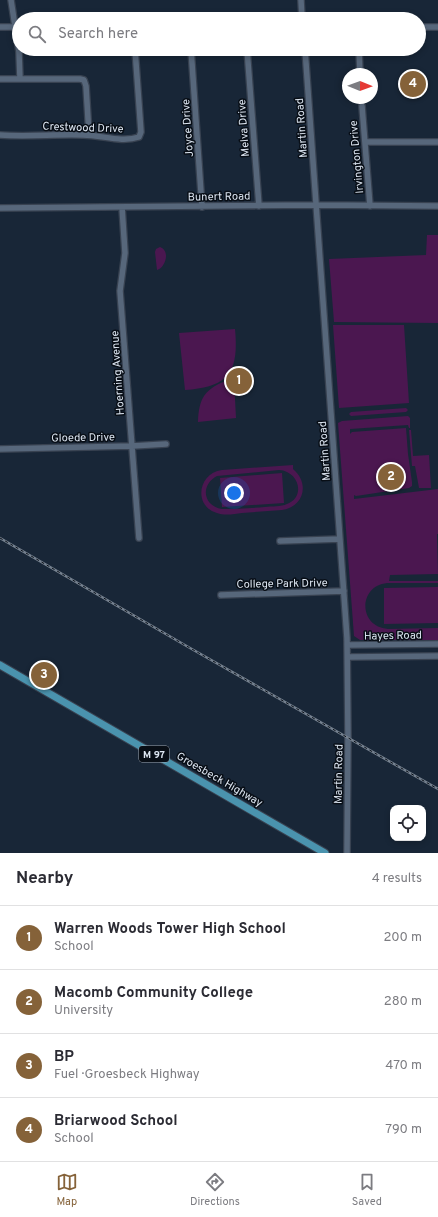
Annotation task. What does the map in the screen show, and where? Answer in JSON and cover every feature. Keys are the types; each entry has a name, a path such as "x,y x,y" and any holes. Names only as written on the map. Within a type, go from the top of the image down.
{"main road":[{"name":"Groesbeck Highway","path":"0,665 325,853"}],"street":[{"path":"12,0 14,12"},
{"path":"301,0 302,12"},
{"path":"0,27 12,27"},
{"path":"426,27 438,27"},
{"path":"19,56 20,79"},
{"name":"Crestwood Drive","path":"0,135 89,135 111,138 137,138 140,136 141,132 136,56"},
{"name":"Joyce Drive","path":"191,56 202,206"},
{"name":"Melva Drive","path":"248,56 259,206"},
{"name":"Martin Road","path":"305,56 348,657 347,853"},
{"path":"359,56 360,68"},
{"path":"0,79 84,80 86,86 89,135"},
{"name":"Irvington Drive","path":"362,106 370,206"},
{"path":"366,142 438,142"},
{"name":"Bunert Road","path":"0,208 316,205 438,206"},
{"name":"Hoerning Avenue","path":"122,207 125,253 120,291 139,538"},
{"name":"Gloede Drive","path":"0,449 166,444"},
{"path":"280,541 340,539"},
{"name":"College Park Drive","path":"221,595 344,591"},
{"path":"400,656 403,651 402,644"},
{"path":"416,656 414,649 422,644"},
{"name":"Hayes Road","path":"347,645 438,644"},
{"name":"Hayes Road","path":"348,657 438,656"}],"shaded area":[{"path":"427,235 438,235 438,323 334,322 329,259 426,255"},
{"path":"160,247 165,252 166,259 160,269 157,270 155,252 156,249"},
{"path":"333,325 404,325 409,403 339,408"},
{"path":"235,329 235,356 233,366 228,374 221,381 212,385 185,390 179,333"},
{"path":"228,380 234,380 236,418 198,422 200,406 205,395 220,383"},
{"path":"406,408 408,410 406,412 351,416 349,414 351,412"},
{"path":"408,416 410,418 410,428 408,425 350,429 350,434 352,432 406,428 412,486 409,488 356,496 354,495 354,499 438,489 438,574 390,575 389,581 438,581 438,583 387,583 377,586 371,591 365,606 371,621 378,627 388,629 438,628 438,640 360,640 354,636 338,423 342,421"},
{"path":"409,430 411,430 413,456 429,455 431,488 419,488 415,466 412,466"},
{"path":"293,465 293,469 302,481 302,494 300,499 295,504 282,510 220,514 209,509 204,504 202,490 208,477 214,472 222,470","holes":["279,470 286,471 295,479 298,485 298,490 297,496 293,501 285,505 222,509 211,504 206,495 208,485 217,476"]},
{"path":"282,473 284,503 222,507 220,478"},
{"path":"438,587 438,623 384,624 384,588"}],"railway":[{"path":"0,538 438,789"}],"place":[{"name":"Briarwood School","path":"413,84"},
{"name":"Warren Woods Tower High School","path":"239,381"},
{"name":"Macomb Community College","path":"391,477"},
{"name":"BP","path":"44,675"}]}
